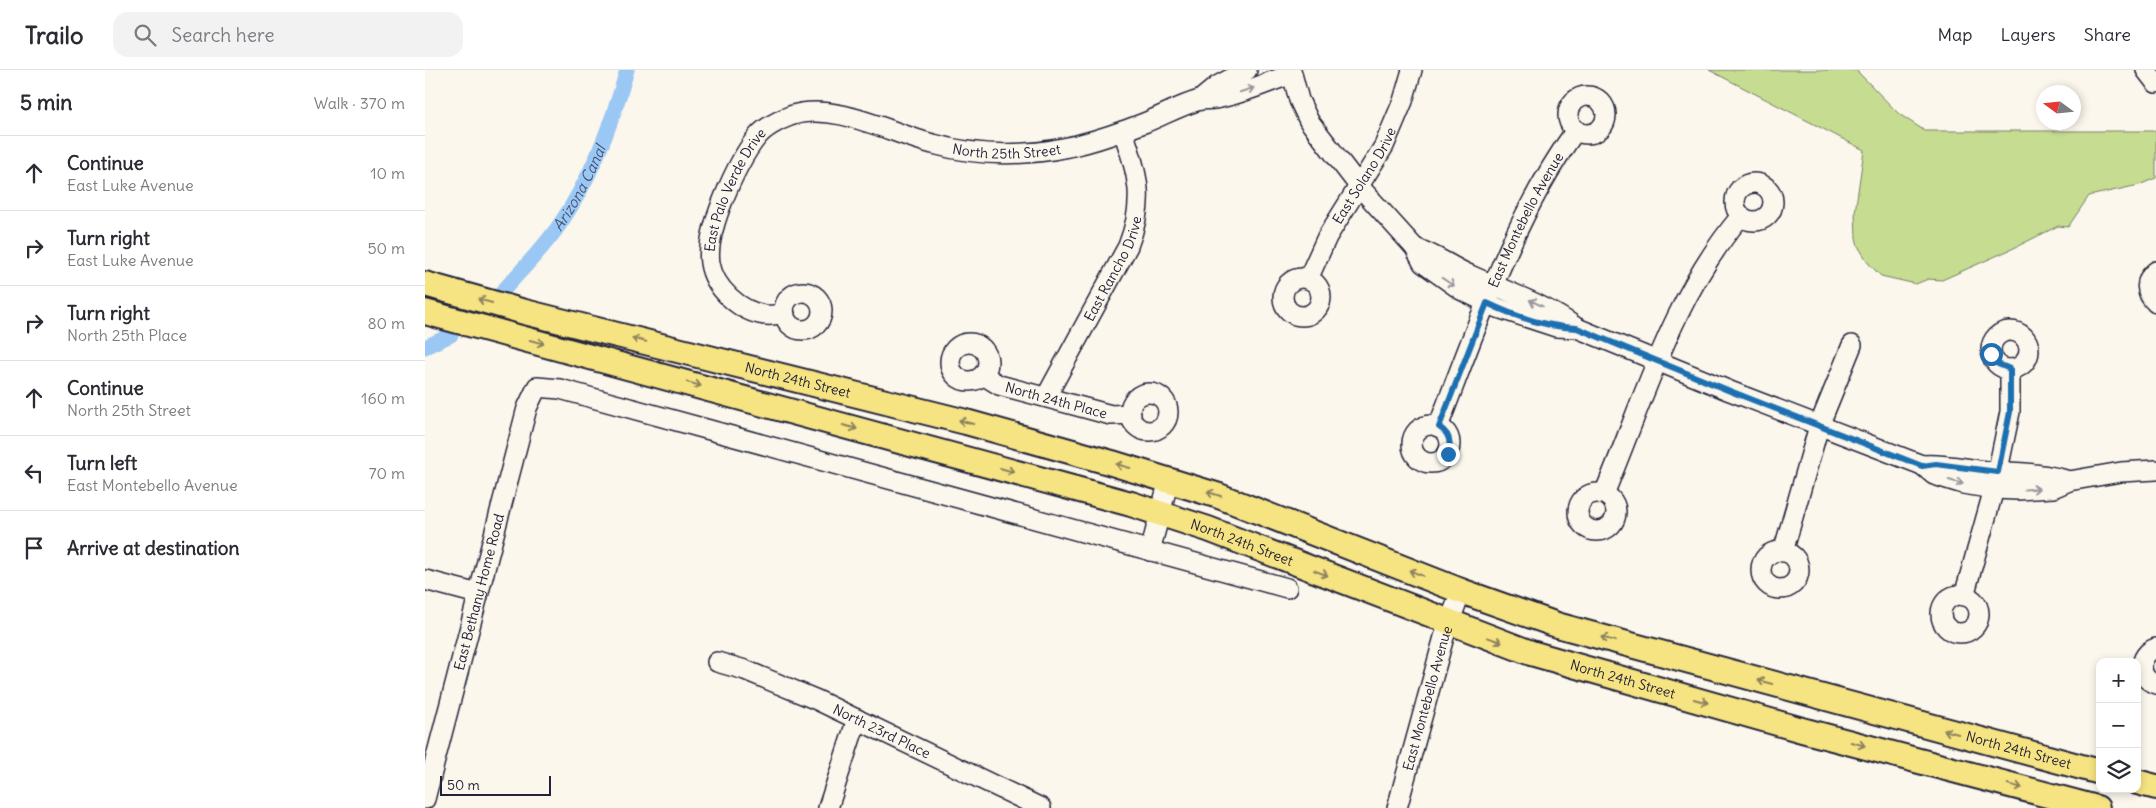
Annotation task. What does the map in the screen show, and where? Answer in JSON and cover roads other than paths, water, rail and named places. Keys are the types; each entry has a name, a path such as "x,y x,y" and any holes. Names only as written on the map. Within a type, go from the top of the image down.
{"main road":[{"name":"North 24th Street","path":"425,284 515,310 966,422 1169,480 1227,499 1461,590 1557,625 2096,771"},
{"name":"North 24th Street","path":"429,313 1160,513 1209,529 1531,653 1802,730 2097,808"},
{"path":"1802,730 1812,695"},
{"path":"2141,783 2156,787"}],"street":[{"name":"North 25th Street","path":"1200,100 1217,86 1247,70"},
{"name":"East Solano Drive","path":"1309,279 1327,237 1384,146 1403,101 1412,70"},
{"path":"2146,70 2156,83"},
{"name":"North 25th Street","path":"810,111 841,114 935,145 985,153 1024,153 1081,144 1123,131 1200,100 1220,98 1292,72 1299,100 1309,121 1359,186 1415,248 1423,263 1461,290 1522,318 1556,327 1577,328"},
{"name":"East Palo Verde Drive","path":"785,314 766,316 756,313 734,301 721,287 713,274 710,262 712,232 743,157 758,135 778,121 810,111"},
{"name":"East Montebello Avenue","path":"1439,427 1487,303 1532,200 1576,130"},
{"name":"East Rancho Drive","path":"1046,397 1128,246 1135,228 1139,207 1139,189 1133,161 1123,131"},
{"path":"1604,494 1657,361 1687,294 1700,270 1741,216"},
{"name":"North 25th Street","path":"1415,248 1429,252 1468,274 1558,314 1577,328 1819,426 1922,466 1936,464 1996,480"},
{"path":"2156,271 2151,275 2147,287 2151,299 2156,303"},
{"path":"1783,552 1819,426 1852,345"},
{"path":"1964,596 1996,480 2010,412 2010,369"},
{"name":"North 24th Place","path":"983,375 999,385 1111,415 1131,414"},
{"name":"North 24th Street","path":"537,387 560,388 1287,588"},
{"name":"East Bethany Home Road","path":"425,799 527,408 537,387"},
{"path":"1996,480 2053,475 2069,481 2121,472 2156,470"},
{"path":"1150,551 1169,480"},
{"path":"425,580 478,594"},
{"name":"East Montebello Avenue","path":"1397,808 1449,623 1461,590"},
{"path":"2156,648 2147,653 2142,669 2147,679 2156,684"},
{"name":"North 23rd Place","path":"717,662 783,685 1041,808"},
{"path":"828,808 857,719"}],"waterway":[{"name":"Arizona Canal","path":"503,291 554,233 582,188 608,130 627,70"},
{"path":"425,347 451,335"}]}
